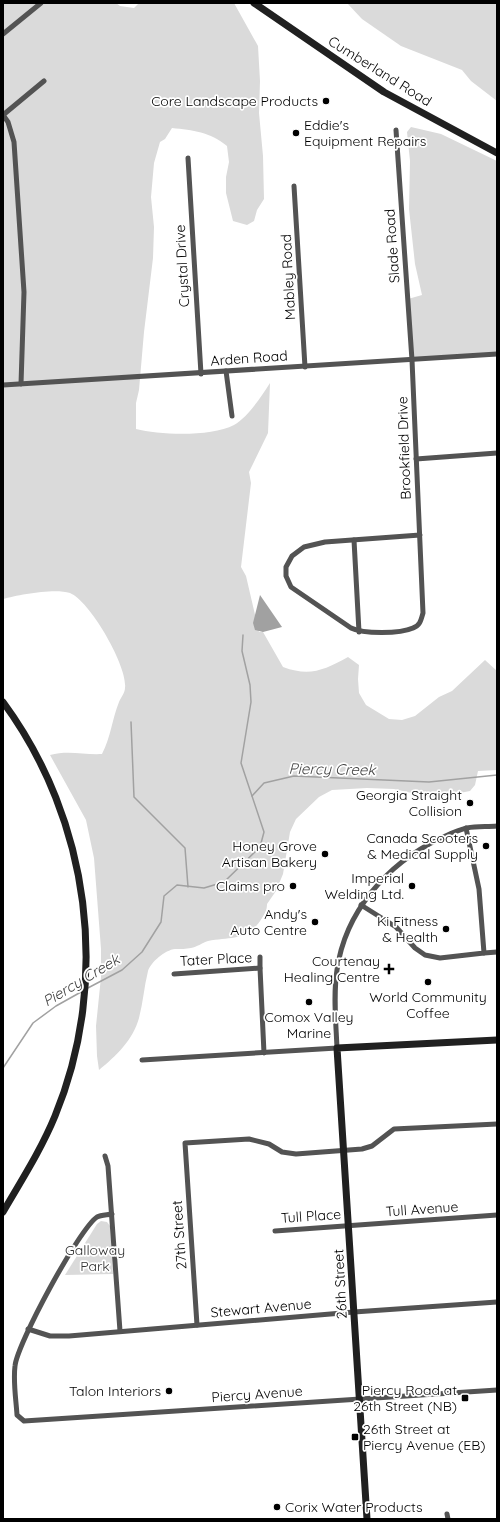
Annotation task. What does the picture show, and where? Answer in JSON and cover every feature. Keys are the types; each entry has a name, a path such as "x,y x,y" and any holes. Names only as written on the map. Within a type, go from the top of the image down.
{"street":[{"path":"3,34 41,3"},
{"name":"Cumberland Road","path":"254,3 384,92 497,153"},
{"path":"20,384 24,292 14,142 8,122 3,115 44,81"},
{"name":"Slade Road","path":"396,130 412,360"},
{"name":"Crystal Drive","path":"188,158 201,374"},
{"name":"Mabley Road","path":"294,186 305,367"},
{"name":"Arden Road","path":"3,385 201,374 226,371 497,354"},
{"name":"Brookfield Drive","path":"359,632 413,628 420,624 423,613 412,360"},
{"path":"226,371 232,416"},
{"path":"416,459 497,453"},
{"path":"354,540 359,632 350,628 291,587 286,576 286,567 292,556 304,547 325,542 420,535"},
{"path":"3,702 32,747 50,783 65,819 77,861 83,899 87,971 85,993 72,1061 55,1116 44,1139 3,1212"},
{"path":"337,1048 337,969 350,926 361,905 379,882 406,858 426,845 466,828 497,826"},
{"path":"466,828 479,889 484,953"},
{"path":"361,905 396,927 415,948 425,955 440,958 497,952"},
{"name":"Tater Place","path":"260,957 264,1053"},
{"name":"Tater Place","path":"174,974 260,968"},
{"path":"142,1060 497,1040"},
{"name":"26th Street","path":"337,1048 367,1519"},
{"path":"343,1151 362,1149 372,1146 394,1129 497,1124"},
{"name":"27th Street","path":"197,1325 185,1143 248,1138 269,1144 282,1152 296,1154 343,1151"},
{"path":"105,1156 108,1166 120,1331"},
{"path":"28,1329 59,1270 90,1225 98,1217 112,1214"},
{"name":"Tull Avenue","path":"349,1226 497,1215"},
{"name":"Tull Place","path":"275,1231 349,1226"},
{"name":"Stewart Avenue","path":"28,1329 50,1336 69,1336 354,1312 497,1302"},
{"name":"Piercy Avenue","path":"28,1329 15,1365 17,1415 19,1419 24,1421 497,1390"}],"green space":[{"path":"3,3 116,3 120,6 134,8 139,3 234,3 258,46 260,81 259,113 263,156 264,199 257,210 254,221 247,225 233,221 226,193 226,177 229,162 227,146 221,141 208,135 194,131 172,128 165,139 160,142 154,163 151,197 154,227 153,258 139,390 136,403 136,429 158,433 185,434 212,432 224,429 234,425 244,417 254,406 270,383 268,433 249,472 251,483 241,567 246,576 259,632 263,632 283,667 309,672 317,671 348,657 359,665 359,693 366,705 389,719 402,720 415,716 439,697 452,691 485,660 497,671 497,770 478,771 475,785 470,791 439,797 425,796 394,789 367,788 332,790 319,797 296,819 290,832 283,874 276,891 267,904 265,913 257,925 251,931 238,937 208,941 191,948 171,950 155,960 148,971 142,1007 133,1033 118,1053 99,1070 96,1026 101,977 101,949 94,858 86,820 50,755 70,753 102,754 125,688 120,665 106,636 87,608 70,593 55,591 27,594 3,599"},
{"path":"347,3 497,3 497,101 471,81 462,70 401,46 362,19"},
{"path":"411,127 441,134 497,161 497,354 412,360 408,299 422,295 415,264 409,209 410,161 407,132"},
{"name":"Galloway Park","path":"101,1221 107,1222 110,1226 113,1274 65,1275 97,1224"}],"shaded area":[{"path":"260,595 282,627 263,632 255,630 253,623"}],"waterway":[{"name":"Piercy Creek","path":"86,989 122,970 142,952 161,922 164,896 177,885 204,888 224,882 260,847 264,832 241,763 251,702 250,685 242,651 243,635"},
{"path":"131,722 134,797 185,848 188,887"},
{"name":"Piercy Creek","path":"252,796 264,783 294,776 429,782 497,775"},
{"name":"Piercy Creek","path":"3,1068 33,1023 56,1006 81,992"}],"place":[{"name":"Core Landscape Products","path":"326,101"},
{"name":"Eddie's Equipment Repairs","path":"296,133"},
{"name":"Georgia Straight Collision","path":"470,803"},
{"name":"Canada Scooters & Medical Supply","path":"486,846"},
{"name":"Honey Grove Artisan Bakery","path":"325,854"},
{"name":"Claims pro","path":"293,886"},
{"name":"Imperial Welding Ltd.","path":"412,886"},
{"name":"Andy's Auto Centre","path":"315,922"},
{"name":"Ki Fitness & Health","path":"446,929"},
{"name":"Courtenay Healing Centre","path":"389,969"},
{"name":"World Community Coffee","path":"428,982"},
{"name":"Comox Valley Marine","path":"309,1002"},
{"name":"Talon Interiors","path":"169,1391"},
{"name":"Piercy Road at 26th Street (NB)","path":"465,1398"},
{"name":"26th Street at Piercy Avenue (EB)","path":"355,1437"},
{"name":"Corix Water Products","path":"277,1507"}]}
